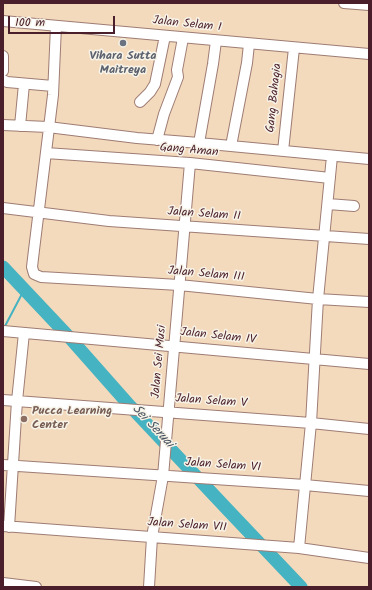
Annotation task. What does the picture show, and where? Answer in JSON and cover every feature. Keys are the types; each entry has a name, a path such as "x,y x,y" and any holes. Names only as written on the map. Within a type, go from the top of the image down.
{"street":[{"path":"344,3 369,5"},
{"name":"Jalan Selam I","path":"3,21 369,54"},
{"path":"38,213 53,86 56,26"},
{"path":"140,102 150,92 155,84 165,36"},
{"path":"157,140 164,114 178,77 177,70 183,38"},
{"path":"199,142 216,41"},
{"path":"231,146 247,63 249,44"},
{"name":"Gang Bahagia","path":"283,152 294,48"},
{"path":"3,56 3,71"},
{"path":"3,80 7,82 53,86"},
{"path":"20,126 24,84"},
{"path":"3,125 48,127 157,140 199,142 283,152 369,159"},
{"name":"Gang Aman","path":"46,153 190,163 330,178"},
{"path":"299,548 311,423 318,299 332,156"},
{"name":"Jalan Sei Musi","path":"149,587 152,537 163,476 175,346 183,227 190,163"},
{"path":"328,204 354,206"},
{"name":"Jalan Selam II","path":"3,208 109,221 369,239"},
{"name":"Jalan Selam III","path":"38,213 32,267 34,274 41,277 179,285 318,299 369,302"},
{"name":"Jalan Selam IV","path":"4,332 369,364"},
{"path":"6,526 8,465 24,334"},
{"name":"Jalan Selam V","path":"3,400 311,423 369,429"},
{"name":"Jalan Selam VI","path":"8,465 306,485 369,491"},
{"name":"Jalan Selam VII","path":"6,526 266,545 369,558"},
{"path":"3,583 36,587"}],"waterway":[{"name":"Sei Seruai","path":"3,267 69,337 130,406 301,587"},
{"path":"4,328 24,290"}],"place":[{"name":"Vihara Sutta Maitreya","path":"123,43"},
{"name":"Pucca Learning Center","path":"24,419"}]}
